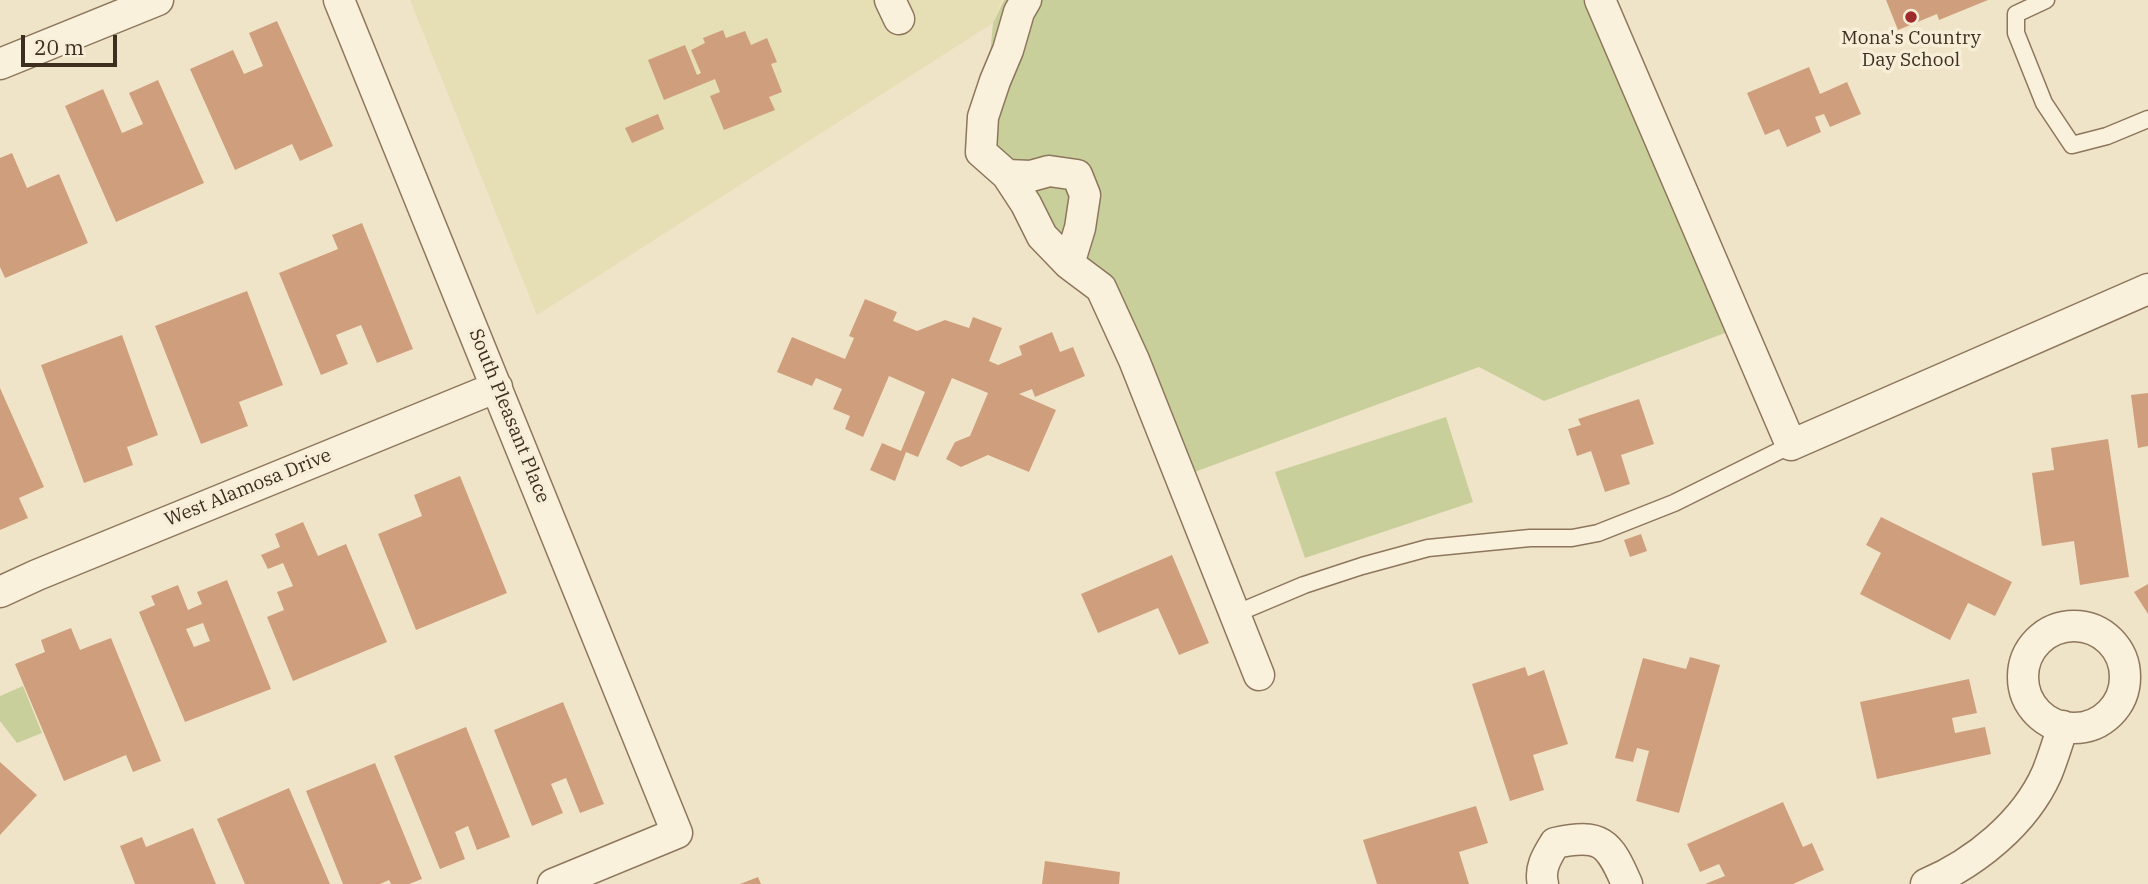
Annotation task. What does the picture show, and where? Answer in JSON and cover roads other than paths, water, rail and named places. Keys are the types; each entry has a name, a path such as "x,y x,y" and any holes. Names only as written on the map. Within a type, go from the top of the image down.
{"street":[{"path":"0,64 158,0"},
{"name":"South Pleasant Place","path":"340,0 677,833 553,884"},
{"path":"1026,0 1019,12 983,117 981,152 1007,176 1026,204 1042,236 1069,264 1101,288 1139,372 1259,674"},
{"path":"1600,0 1791,445 2148,289"},
{"path":"1007,176 1031,176 1049,171 1077,175 1085,195 1080,228 1069,264"},
{"name":"West Alamosa Drive","path":"0,592 50,569 497,387"},
{"path":"1926,884 1967,863 1994,843 2028,805 2046,774 2063,726"},
{"path":"1543,884 1543,862 1555,843 1580,837 1601,842 1616,859 1627,884"}],"lane":[{"path":"2046,0 2016,13 2016,33 2044,103 2072,145 2107,136 2148,119"},
{"path":"1235,614 1315,582 1428,548 1530,537 1572,538 1598,533 1674,503 1791,445"}],"place":[{"name":"Mona's Country Day School","path":"1911,17"}]}
